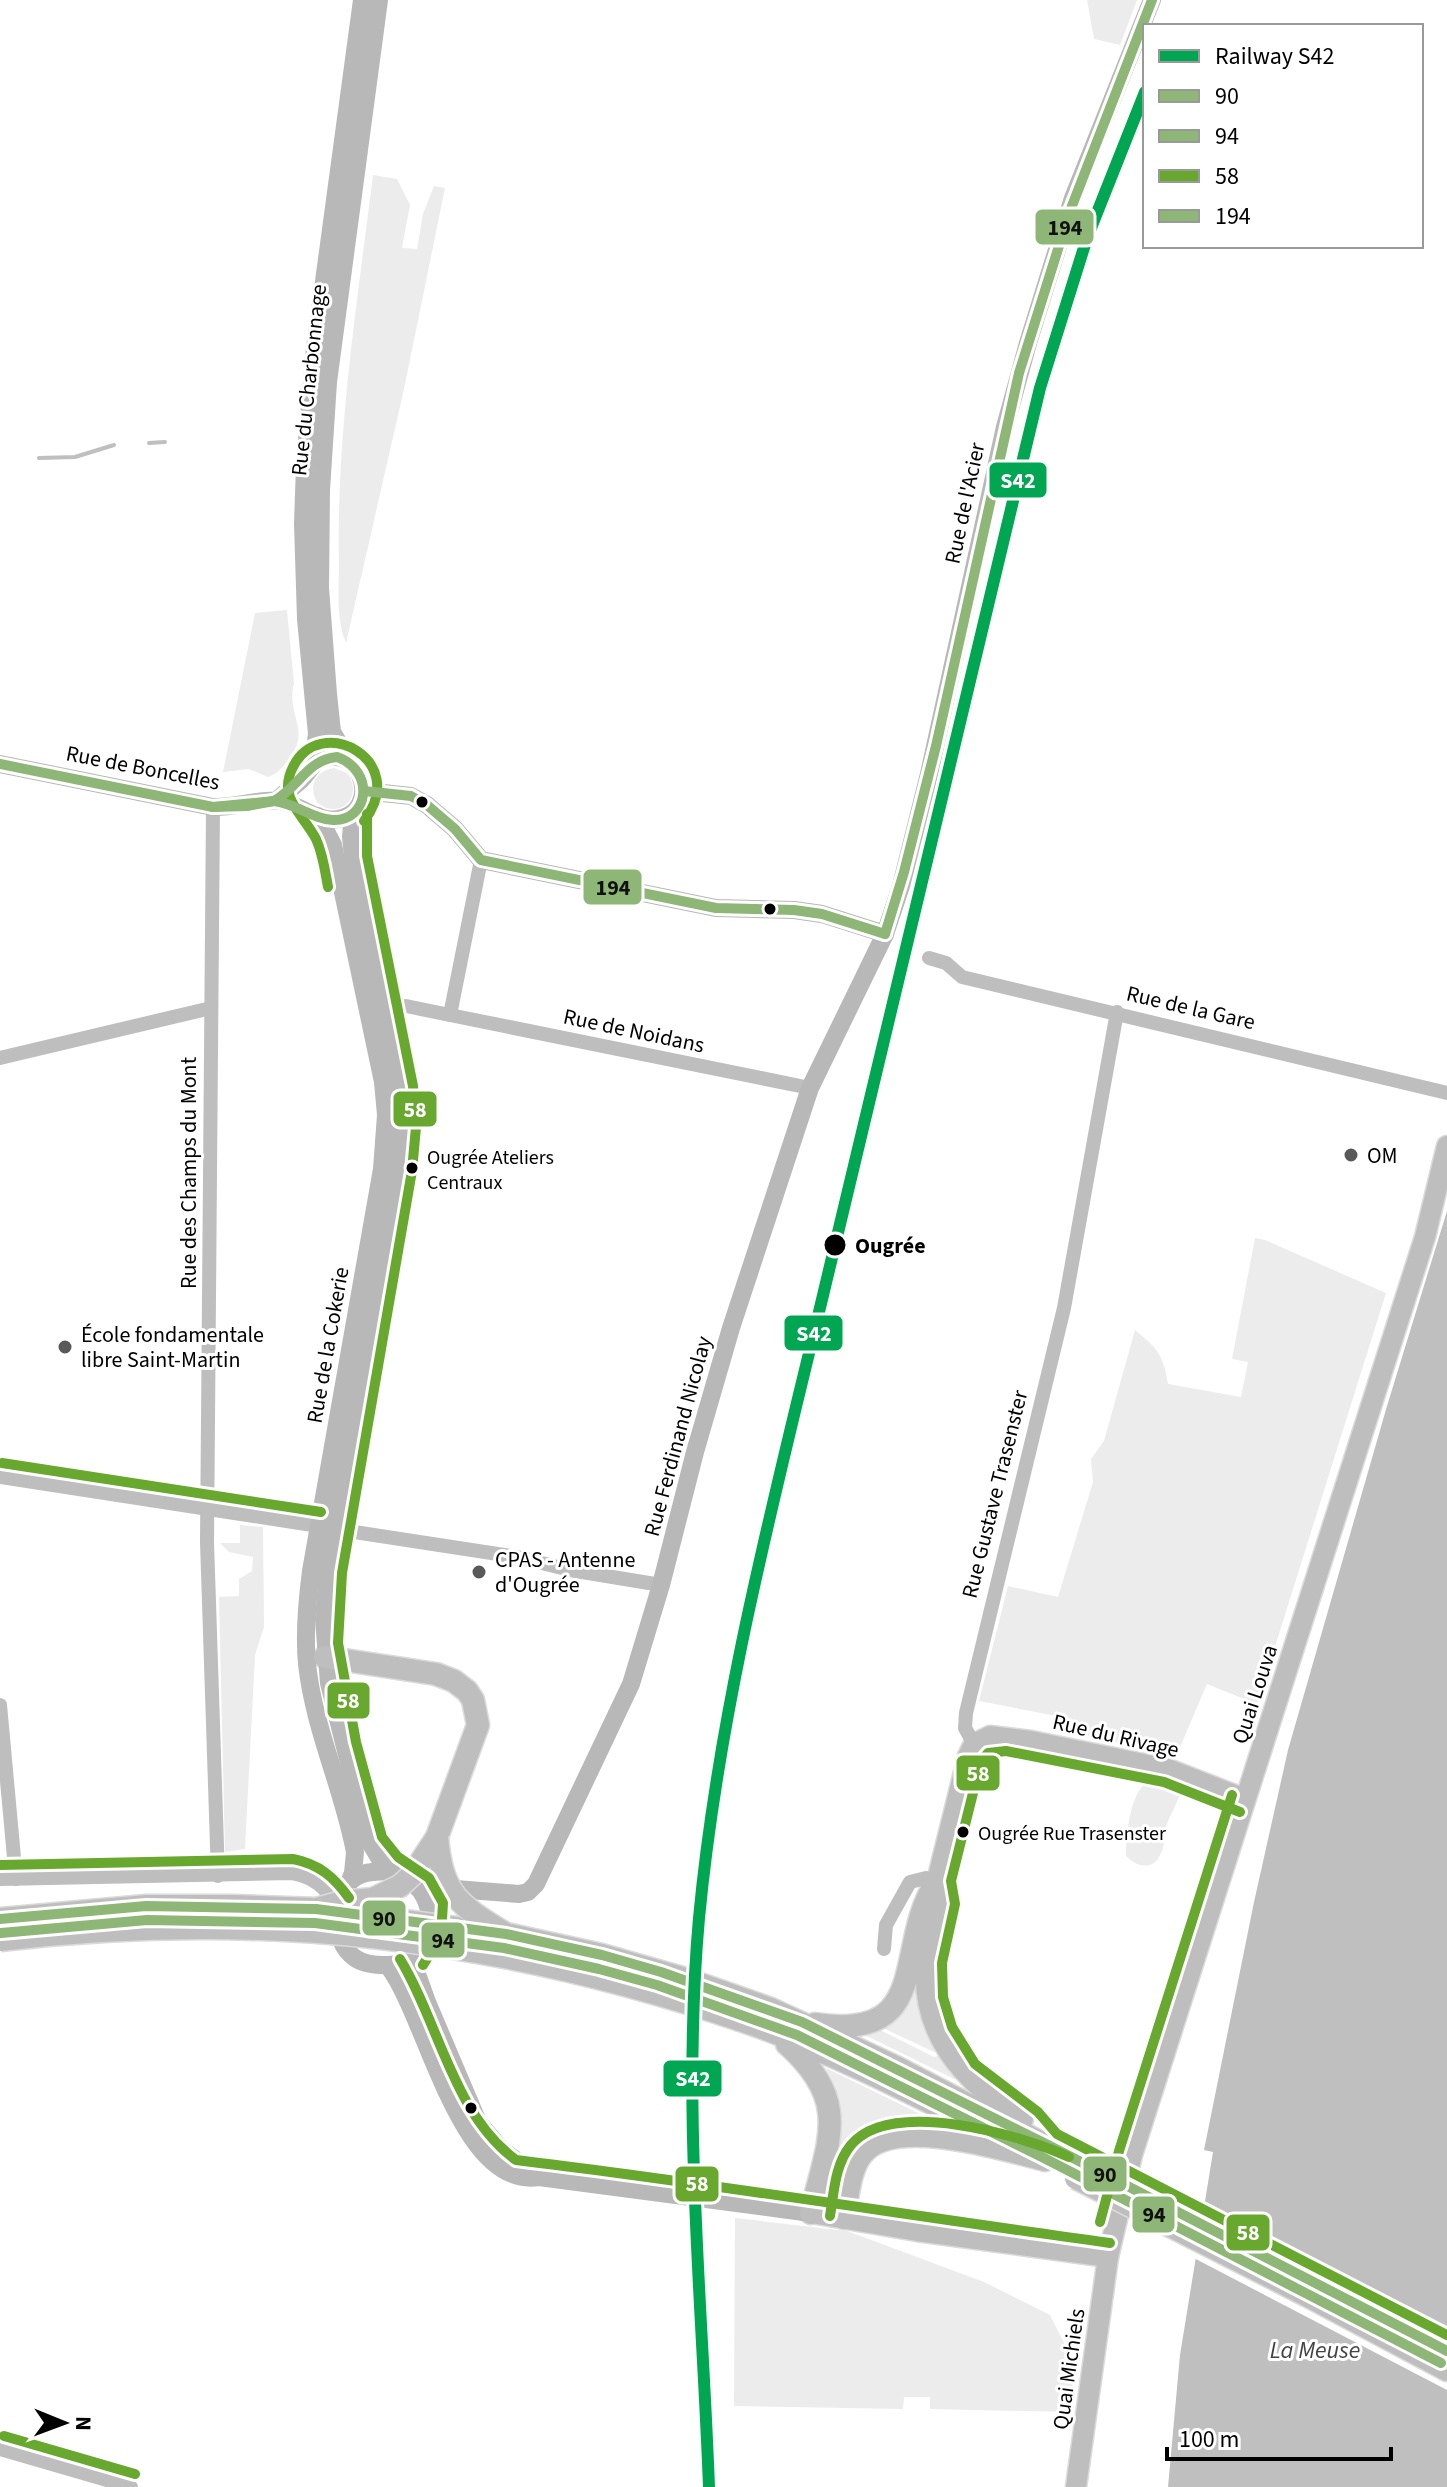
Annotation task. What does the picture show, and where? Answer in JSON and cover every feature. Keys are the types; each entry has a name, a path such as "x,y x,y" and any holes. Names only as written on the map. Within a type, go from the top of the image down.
{"highway":[{"path":"325,1657 436,1674 454,1681 467,1691 477,1710 478,1725 437,1837 412,1875 400,1886 373,1899 342,1902 327,1908"},
{"path":"437,1837 439,1867 447,1886 473,1914 506,1934"},
{"path":"0,1940 151,1927 232,1927 351,1934 423,1943 560,1968 685,2001 740,2020 769,2019 853,2027 875,2021 890,2010 903,1989 926,1899 937,1881"},
{"path":"937,1881 941,1902 927,1981 939,2033 964,2073 1029,2123 1047,2152"},
{"path":"0,1919 146,1906 327,1908 506,1934 631,1963 769,2019 920,2097 1047,2152"},
{"path":"769,2019 807,2062 828,2101 832,2123 827,2159 811,2213"},
{"path":"802,2022 1447,2370"},
{"path":"844,2218 855,2166 865,2150 882,2141 906,2137 959,2138 1047,2152"},
{"path":"1078,2170 1447,2351"}],"main road":[{"name":"Rue du Charbonnage","path":"308,771 317,734 305,607 305,464 315,348 362,0"},
{"name":"Rue du Charbonnage","path":"350,762 332,732 320,588 321,490 328,382 379,0"},
{"name":"Rue de l'Acier","path":"885,934 922,803 1005,427 1028,343 1073,198 1152,0"},
{"path":"277,800 308,771 332,757 350,762 361,775 364,791 361,803 353,813"},
{"name":"Rue de Boncelles","path":"0,764 213,807 240,807 277,800 339,819 353,813"},
{"path":"308,771 302,796 315,814"},
{"path":"364,791 411,796 427,805 455,829 481,860 716,908 794,910 822,914 885,934"},
{"name":"Rue de la Cokerie","path":"349,1883 355,1852 318,1720 307,1666 306,1616 327,1528 398,1169 402,1127 396,1067 353,858 353,813"},
{"name":"Rue de la Cokerie","path":"315,814 333,845 340,873 383,1082 386,1115 382,1169 327,1528 325,1657 342,1745 368,1839 380,1859 419,1887 424,1895"},
{"name":"Rue Ferdinand Nicolay","path":"424,1895 443,1888 519,1894 528,1892 536,1884 631,1684 731,1328 810,1088 885,934"},
{"name":"Quai Louva","path":"1108,2257 1132,2155 1421,1252 1447,1146"},
{"name":"Rue du Rivage","path":"974,1744 990,1736 1008,1737 1126,1759 1168,1769 1245,1799"},
{"name":"Rue Gustave Trasenster","path":"937,1881 968,1756 974,1744"},
{"path":"396,1873 359,1875 327,1908 347,1950 361,1961 388,1966 411,1957 428,1932 429,1907 424,1895"},
{"path":"411,1957 478,2122 502,2150 539,2177"},
{"path":"388,1966 401,1981 445,2088 475,2143 513,2176 750,2204 1108,2257"},
{"name":"Quai Michiels","path":"1076,2487 1108,2257"}],"street":[{"name":"Rue des Champs du Mont","path":"213,807 208,1615 218,1876"},
{"path":"450,1015 481,860"},
{"name":"Rue de la Gare","path":"929,958 946,963 962,977 1447,1093"},
{"name":"Rue de Noidans","path":"406,1006 810,1088"},
{"path":"0,1058 211,1008"},
{"name":"Rue Gustave Trasenster","path":"974,1744 965,1728 966,1713 1064,1308 1117,1012"},
{"path":"0,1477 517,1557 570,1570 661,1585"},
{"path":"0,1705 16,1879"},
{"path":"0,1879 275,1873 308,1876 323,1886 327,1908"},
{"path":"884,1949 886,1925 910,1882 926,1878 937,1881"},
{"path":"0,2449 131,2487"}],"shaded area":[{"path":"1087,0 1137,0 1120,45 1094,39"},
{"path":"373,175 397,179 410,205 402,248 417,249 423,214 434,186 445,188 404,389 346,643 339,604 341,467 349,369"},
{"path":"287,610 294,684 292,695 298,729 296,746 281,769 268,777 249,769 223,772 255,613"},
{"path":"334,768 347,773 353,790 347,804 334,809 317,802 313,785 322,772"},
{"path":"1255,1238 1386,1293 1257,1704 1207,1684 1177,1754 1157,1747 1153,1751 1077,1733 1072,1719 979,1701 1008,1586 1058,1597 1093,1482 1091,1459 1104,1441 1135,1330 1158,1353 1168,1384 1241,1397 1248,1362 1232,1359"},
{"path":"240,1525 263,1527 264,1627 255,1655 245,1849 225,1852 219,1597 239,1596 239,1579 252,1571 253,1557 229,1552 220,1543 240,1543"},
{"path":"1154,1779 1174,1787 1179,1797 1166,1827 1161,1853 1154,1863 1145,1866 1126,1856 1127,1836 1135,1800 1146,1783"},
{"path":"930,1906 941,2049 934,2052 881,2027"},
{"path":"874,2027 934,2057 944,2054 959,2077 954,2079 863,2033"},
{"path":"826,2068 951,2129 882,2133 838,2194 833,2195 841,2117 838,2099"},
{"path":"735,2218 847,2231 984,2282 1050,2315 1075,2365 1069,2412 930,2409 930,2397 904,2397 903,2409 734,2406"}],"water":[{"name":"La Meuse","path":"1447,1211 1447,2487 1168,2487 1180,2355 1213,2152 1204,2150 1254,1902 1288,1750"}],"pier":[{"path":"1201,2203 1447,2330 1447,2390 1192,2257"}],"waterway":[{"path":"149,443 165,442"},
{"path":"39,458 75,457 114,445"}],"rail line":[{"name":"S42","path":"709,2487 695,2202 692,2060 699,1918 721,1753 753,1590 1040,388 1087,238 1143,97"}],"transit line":[{"name":"194","path":"885,934 936,746 1019,373 1070,211 1152,0"},
{"name":"58","path":"328,887 318,845 294,805 288,788 293,767 306,751 322,744 340,744 356,750 369,763 377,779 376,799 364,821"},
{"name":"194","path":"337,757 350,764 362,783 363,794 354,813 345,818 325,819 274,801 318,763 337,757"},
{"name":"194","path":"0,764 213,807"},
{"name":"194","path":"364,791 411,796 427,805 455,829 481,860 716,908 794,910 822,914 885,934"},
{"name":"194","path":"213,807 274,801"},
{"name":"194","path":"213,807 274,801"},
{"name":"58","path":"367,814 367,856 413,1086 416,1127 412,1171 342,1573 338,1643 356,1742 382,1837 398,1857 429,1878 443,1903 441,1936 423,1965"},
{"name":"58","path":"2,1463 321,1512"},
{"name":"58","path":"1240,1812 1164,1782 1006,1751 988,1753 981,1761 951,1881 955,1904 942,1963 943,1997 952,2027 975,2064 1038,2112 1057,2134 1447,2335"},
{"name":"58","path":"1100,2222 1119,2151 1232,1795"},
{"name":"58","path":"0,1865 293,1859 325,1872 349,1898"},
{"name":"90","path":"0,1919 146,1906 316,1909 506,1934 602,1955 661,1972 802,2022 1447,2351"},
{"name":"94","path":"1,1933 147,1920 315,1923 504,1948 657,1985 797,2035 1042,2157 1441,2363"},
{"name":"58","path":"400,1959 462,2093 495,2141 516,2160 1110,2243"},
{"name":"58","path":"830,2216 836,2179 851,2145 870,2131 895,2124 925,2122 989,2131 1069,2157"},
{"name":"58","path":"4,2436 135,2474"}],"place":[{"name":"OM","path":"1351,1155"},
{"name":"Ougrée Ateliers Centraux","path":"412,1168"},
{"name":"Ougrée","path":"835,1245"},
{"name":"École fondamentale libre Saint-Martin","path":"65,1347"},
{"name":"CPAS - Antenne d'Ougrée","path":"479,1572"},
{"name":"Ougrée Rue Trasenster","path":"963,1832"}]}
